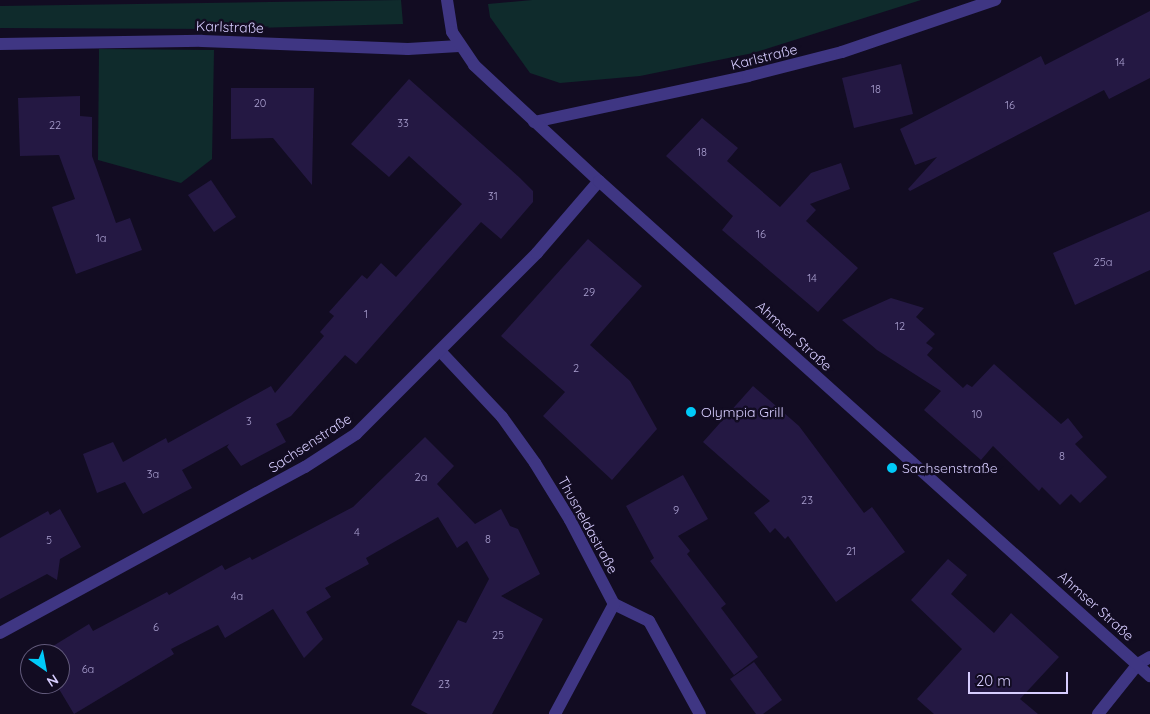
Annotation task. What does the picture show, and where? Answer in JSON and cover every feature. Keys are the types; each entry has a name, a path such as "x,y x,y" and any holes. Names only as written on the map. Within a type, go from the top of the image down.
{"street":[{"name":"Ahmser Straße","path":"447,0 452,32 459,46 534,122 1150,676"},
{"name":"Karlstraße","path":"534,122 748,76 842,52 995,0"},
{"name":"Karlstraße","path":"0,44 202,41 408,49 459,46"},
{"name":"Sachsenstraße","path":"0,633 305,467 356,434 441,352 537,253 599,181"},
{"name":"Thusneldastraße","path":"441,352 502,417 535,463 570,520 614,604"},
{"path":"555,714 614,604 649,621 700,714"},
{"path":"1098,714 1138,664 1150,657"}],"green space":[{"path":"401,0 403,24 216,29 0,28 0,6"},
{"path":"532,0 921,0 753,53 640,76 560,83 530,73 490,17 488,4"},
{"path":"99,49 214,50 212,159 181,183 98,160"}],"building":[{"path":"1150,11 1150,78 1109,99 1104,90 910,191 908,189 937,157 915,165 900,129 1041,56 1045,65"},
{"path":"901,64 913,114 854,128 842,78"},
{"path":"409,79 520,178 533,191 533,202 501,239 481,222 356,364 345,355 291,416 276,424 286,442 241,466 227,447 229,444 182,470 192,488 143,514 125,482 97,493 83,454 113,442 123,462 166,438 168,443 271,386 275,393 324,336 320,332 334,316 329,312 362,275 367,279 381,263 396,277 462,204 409,156 389,177 351,144"},
{"path":"231,88 314,88 312,185 273,138 231,139"},
{"path":"80,96 80,116 92,117 92,156 116,223 130,218 142,250 76,274 52,207 75,199 59,155 20,156 18,98"},
{"path":"702,118 738,148 727,161 780,207 811,173 841,163 850,189 810,204 816,210 806,221 858,268 818,312 722,230 733,216 666,156"},
{"path":"211,180 236,217 214,232 188,195"},
{"path":"1150,211 1150,270 1075,305 1053,253"},
{"path":"588,239 642,286 590,345 630,381 657,429 612,480 543,416 565,392 501,336"},
{"path":"891,298 924,308 916,317 935,334 926,343 933,348 927,355 963,388 967,384 972,387 994,364 1061,424 1068,418 1083,437 1075,444 1107,477 1080,503 1071,494 1060,505 1042,487 1039,491 993,446 981,460 924,410 941,391 877,350 842,320"},
{"path":"753,386 799,426 864,513 872,507 905,552 836,602 788,536 785,539 775,528 770,533 754,513 770,501 703,442"},
{"path":"425,437 454,466 437,484 475,524 501,509 510,526 518,529 540,574 501,596 543,619 492,714 428,714 411,705 458,620 466,623 489,579 467,541 457,548 438,517 366,558 369,564 325,588 331,597 306,612 323,639 304,658 273,609 225,638 218,625 171,649 174,654 74,714 62,694 70,694 70,644 56,644 89,624 93,631 167,592 169,595 222,565 225,570 250,557 252,560 353,507"},
{"path":"683,475 708,519 678,536 690,551 687,554 726,604 721,608 758,657 734,675 650,561 654,558 626,506"},
{"path":"60,509 81,547 60,559 57,580 47,574 0,599 0,538 48,511 50,515"},
{"path":"948,559 967,575 951,594 994,633 1011,613 1059,657 1020,699 1038,714 934,714 917,699 962,649 911,600"},
{"path":"754,662 782,700 763,714 756,714 730,679"}],"place":[{"name":"Olympia Grill","path":"691,412"},
{"name":"Sachsenstraße","path":"892,468"}]}
